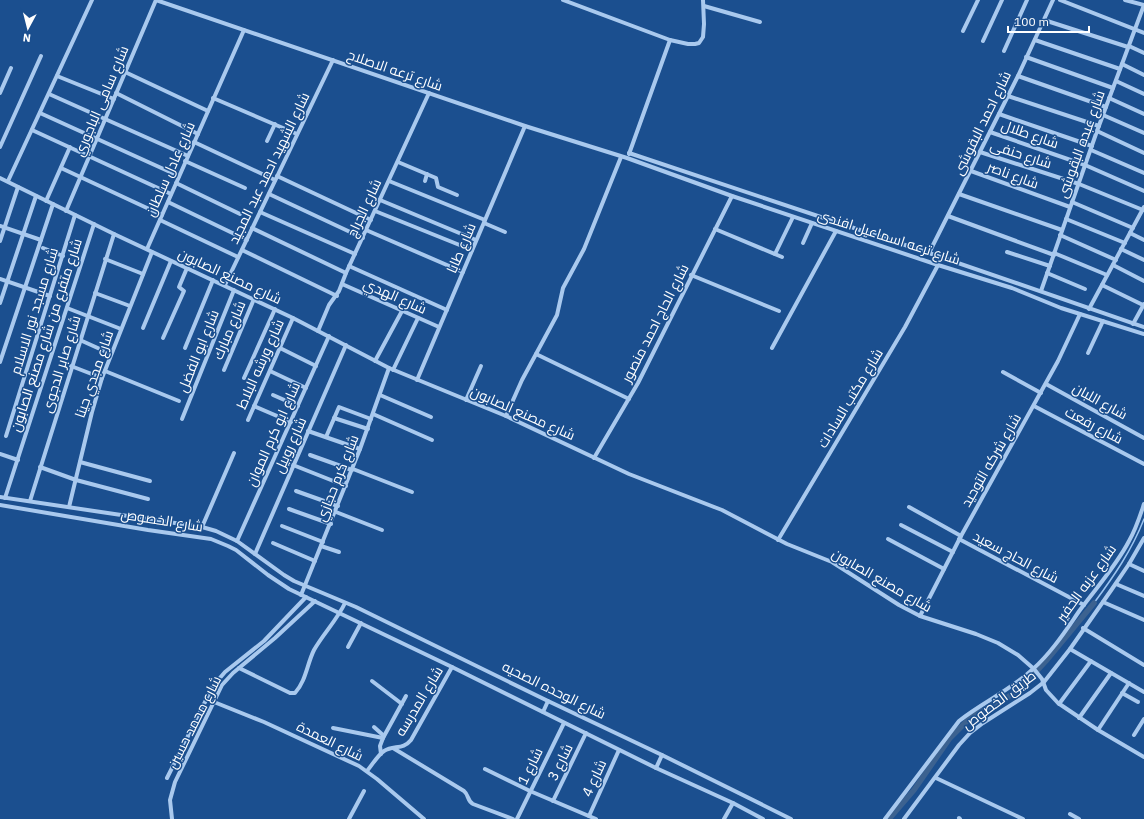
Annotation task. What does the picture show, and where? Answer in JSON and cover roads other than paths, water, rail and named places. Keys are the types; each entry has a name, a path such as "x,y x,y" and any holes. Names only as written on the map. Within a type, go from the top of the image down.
{"street":[{"path":"8,182 92,0"},
{"name":"شارع ترعه الاصلاح","path":"157,0 525,126 627,158"},
{"name":"شارع سامى الباجوري","path":"66,211 157,0"},
{"path":"563,0 670,40 688,44 699,43 703,37 703,0"},
{"path":"963,31 978,0"},
{"path":"983,41 1002,0"},
{"path":"1004,51 1027,0"},
{"name":"شارع احمد البقوشى","path":"929,254 1018,76 1053,0"},
{"path":"1060,0 1135,28 1144,33"},
{"path":"1125,0 1144,5"},
{"name":"شارع عبده البقوشى","path":"1041,291 1097,131 1144,5"},
{"path":"704,6 760,22"},
{"path":"1044,20 1144,53"},
{"name":"شارع عادل سلطان","path":"147,249 244,30"},
{"path":"627,158 670,40"},
{"path":"1035,40 1144,75"},
{"path":"0,146 41,56"},
{"path":"1026,58 1113,88"},
{"name":"شارع الشهيد احمد عبد المجيد","path":"225,286 332,60"},
{"path":"0,93 11,68"},
{"path":"125,72 208,111"},
{"path":"57,76 114,99"},
{"path":"1018,76 1106,107"},
{"path":"1116,81 1144,94"},
{"path":"116,93 198,134"},
{"name":"شارع الجراج","path":"318,331 329,305 337,296 349,266 429,93"},
{"path":"49,94 188,156"},
{"path":"1008,96 1099,126"},
{"path":"213,98 297,134"},
{"path":"1109,98 1144,114"},
{"path":"40,113 179,176"},
{"path":"999,114 1091,148 1144,173"},
{"path":"1103,115 1144,133"},
{"path":"267,141 275,124"},
{"name":"شارع طابا","path":"417,380 525,126"},
{"path":"32,130 171,194"},
{"path":"1097,131 1144,152"},
{"name":"شارع طلال","path":"990,132 1085,165 1144,191"},
{"path":"194,142 371,220"},
{"path":"46,201 70,147"},
{"name":"شارع حنفى","path":"980,152 1079,184 1143,210"},
{"name":"شارع ترعه اسماعيل افندى","path":"629,153 1144,327"},
{"path":"506,416 557,315 562,288 584,249 621,157"},
{"name":"شارع ترعه اسماعيل افندى","path":"627,158 793,217 1012,288 1061,308 1144,334"},
{"path":"186,162 245,188"},
{"path":"398,162 436,178 438,187 457,195"},
{"path":"61,168 162,215"},
{"name":"شارع ناصر","path":"971,171 1071,204 1133,228"},
{"path":"425,181 427,174"},
{"name":"شارع مصنع الصابون","path":"0,178 114,234 275,309 391,369 506,416 594,458 656,485 722,510 778,540 832,562 899,605 920,616 976,634 998,643 1018,655 1035,670 1043,680 1046,690 1059,704 1098,730 1144,757"},
{"path":"389,181 505,232"},
{"path":"176,183 240,214"},
{"path":"0,241 2,227 18,187"},
{"path":"269,194 362,238"},
{"path":"959,194 1062,230"},
{"path":"0,303 36,196"},
{"name":"شارع الحاج احمد منصور","path":"594,458 629,400 732,196"},
{"path":"380,200 476,240"},
{"path":"168,202 247,240"},
{"path":"0,362 52,204"},
{"path":"1089,309 1143,210"},
{"path":"375,211 472,250"},
{"path":"260,212 355,254"},
{"name":"شارع مسجد نور الاسلام","path":"6,436 75,215"},
{"path":"948,216 1054,254 1107,275"},
{"path":"775,254 793,217"},
{"path":"160,220 238,257"},
{"path":"1066,220 1125,243"},
{"path":"803,243 812,223"},
{"name":"شارع متفرع من شارع مصنع الصابون","path":"5,498 94,224"},
{"path":"2,227 41,240"},
{"path":"252,228 346,273"},
{"path":"715,229 782,257"},
{"path":"366,230 463,272"},
{"path":"772,348 836,231"},
{"path":"1130,233 1144,240"},
{"name":"شارع صابر الدجوى","path":"30,501 71,366 114,234"},
{"path":"1060,235 1116,260"},
{"path":"897,250 900,244"},
{"path":"44,248 63,256"},
{"path":"1121,249 1144,260"},
{"path":"242,250 337,296"},
{"name":"شارع مجدي جينا","path":"69,507 92,412 102,378 152,252"},
{"path":"1007,252 1050,266"},
{"path":"106,259 143,274"},
{"path":"142,328 171,261"},
{"name":"شارع مكتب السادات","path":"778,540 905,327 938,265"},
{"path":"1112,265 1144,282"},
{"path":"349,266 446,310"},
{"path":"163,338 184,291 179,287 187,268"},
{"path":"1047,273 1085,289"},
{"path":"691,275 779,311"},
{"path":"0,279 50,296"},
{"path":"185,348 213,280"},
{"name":"شارع الهدي","path":"342,284 439,327"},
{"path":"1102,285 1144,305 1133,324"},
{"name":"شارع ابو الفضل","path":"182,419 234,290"},
{"path":"95,293 130,306"},
{"name":"شارع مبارك","path":"224,370 254,299"},
{"path":"67,308 121,328"},
{"path":"244,378 275,309"},
{"path":"375,361 402,311"},
{"name":"شارع شركه التوحيد","path":"920,616 960,537 1046,384 1080,314"},
{"name":"شارع ورشه البلاط","path":"248,420 293,318"},
{"name":"شارع كرم حجازي","path":"301,595 336,512 380,395 391,369 418,318"},
{"path":"1088,353 1103,321"},
{"name":"شارع ابو كرم الموان","path":"237,541 329,336"},
{"path":"80,340 111,354"},
{"name":"شارع روبيل","path":"255,554 346,345"},
{"path":"280,348 316,366"},
{"path":"536,354 629,400"},
{"path":"71,366 102,378"},
{"path":"466,400 481,366"},
{"path":"105,371 179,401"},
{"path":"270,371 306,388"},
{"path":"1003,372 1041,393"},
{"name":"شارع اللبان","path":"1046,384 1144,438"},
{"path":"273,395 298,406"},
{"path":"380,395 431,417"},
{"path":"254,406 290,422"},
{"name":"شارع رفعت","path":"1034,406 1144,464"},
{"path":"326,437 339,407 371,419"},
{"path":"373,414 432,440"},
{"path":"334,418 368,430"},
{"path":"308,431 360,450"},
{"path":"202,527 234,453"},
{"path":"0,454 18,460"},
{"path":"310,455 412,492"},
{"path":"80,462 150,481"},
{"path":"294,465 346,486"},
{"path":"40,467 76,480 148,499"},
{"path":"296,491 338,506"},
{"name":"شارع الخصوص","path":"0,497 202,527 216,531 237,541 284,575 304,586"},
{"name":"شارع عزبه الحفير","path":"885,819 959,721 980,706 1008,690 1035,670 1116,562 1130,540 1144,504"},
{"name":"شارع الخصوص","path":"0,505 210,539 228,546 278,582 306,597"},
{"name":"شارع الحاج سعيد","path":"909,507 960,537 1084,605"},
{"path":"289,508 331,524"},
{"path":"336,512 382,530"},
{"path":"901,525 953,552"},
{"path":"282,526 339,552"},
{"name":"طريق الخصوص","path":"904,819 970,733 1030,693 1070,649 1083,628 1116,584 1143,543 1144,538"},
{"path":"888,539 944,569"},
{"path":"273,543 315,561"},
{"path":"1129,564 1144,570"},
{"path":"1116,584 1144,596"},
{"name":"شارع الوحده الصحيه","path":"304,586 345,602 791,819"},
{"name":"شارع الوحده الصحيه","path":"306,597 763,819"},
{"name":"شارع محمد حسين","path":"167,778 216,681 264,641 306,597"},
{"name":"شارع محمد حسين","path":"172,819 170,807 172,791 222,685 233,673 275,638 315,601"},
{"path":"239,668 290,693 295,693 305,677 308,663 315,649 340,613 345,602"},
{"path":"1103,602 1144,620"},
{"path":"348,647 361,623"},
{"path":"1083,628 1144,665"},
{"path":"1070,649 1144,692"},
{"path":"1059,704 1091,661"},
{"name":"شارع المدرسه","path":"367,771 381,754 388,749 404,747 411,740 452,667"},
{"path":"1079,718 1111,673"},
{"path":"372,681 402,704"},
{"path":"1098,730 1129,683"},
{"path":"1122,693 1138,702"},
{"path":"381,754 380,746 383,737 406,696"},
{"path":"543,712 548,701"},
{"name":"شارع العمدة","path":"214,702 264,722 367,771 424,819"},
{"path":"201,710 208,714"},
{"path":"1134,736 1144,719"},
{"name":"شارع 1","path":"516,819 564,723"},
{"path":"374,727 383,737"},
{"path":"333,728 383,737"},
{"name":"شارع 3","path":"553,801 586,733"},
{"path":"393,748 467,793 470,802 473,804 513,819"},
{"name":"شارع 4","path":"589,816 619,750"},
{"path":"656,768 662,755"},
{"path":"485,769 530,791 596,819"},
{"path":"936,778 1023,819"},
{"path":"348,819 364,791"},
{"path":"724,819 733,804"},
{"path":"1070,814 1079,819"}],"waterway":[{"path":"1094,603 1122,562 1144,519"},
{"path":"889,819 914,790 950,738 971,717 1008,697 1023,686 1046,661 1094,603"}]}
